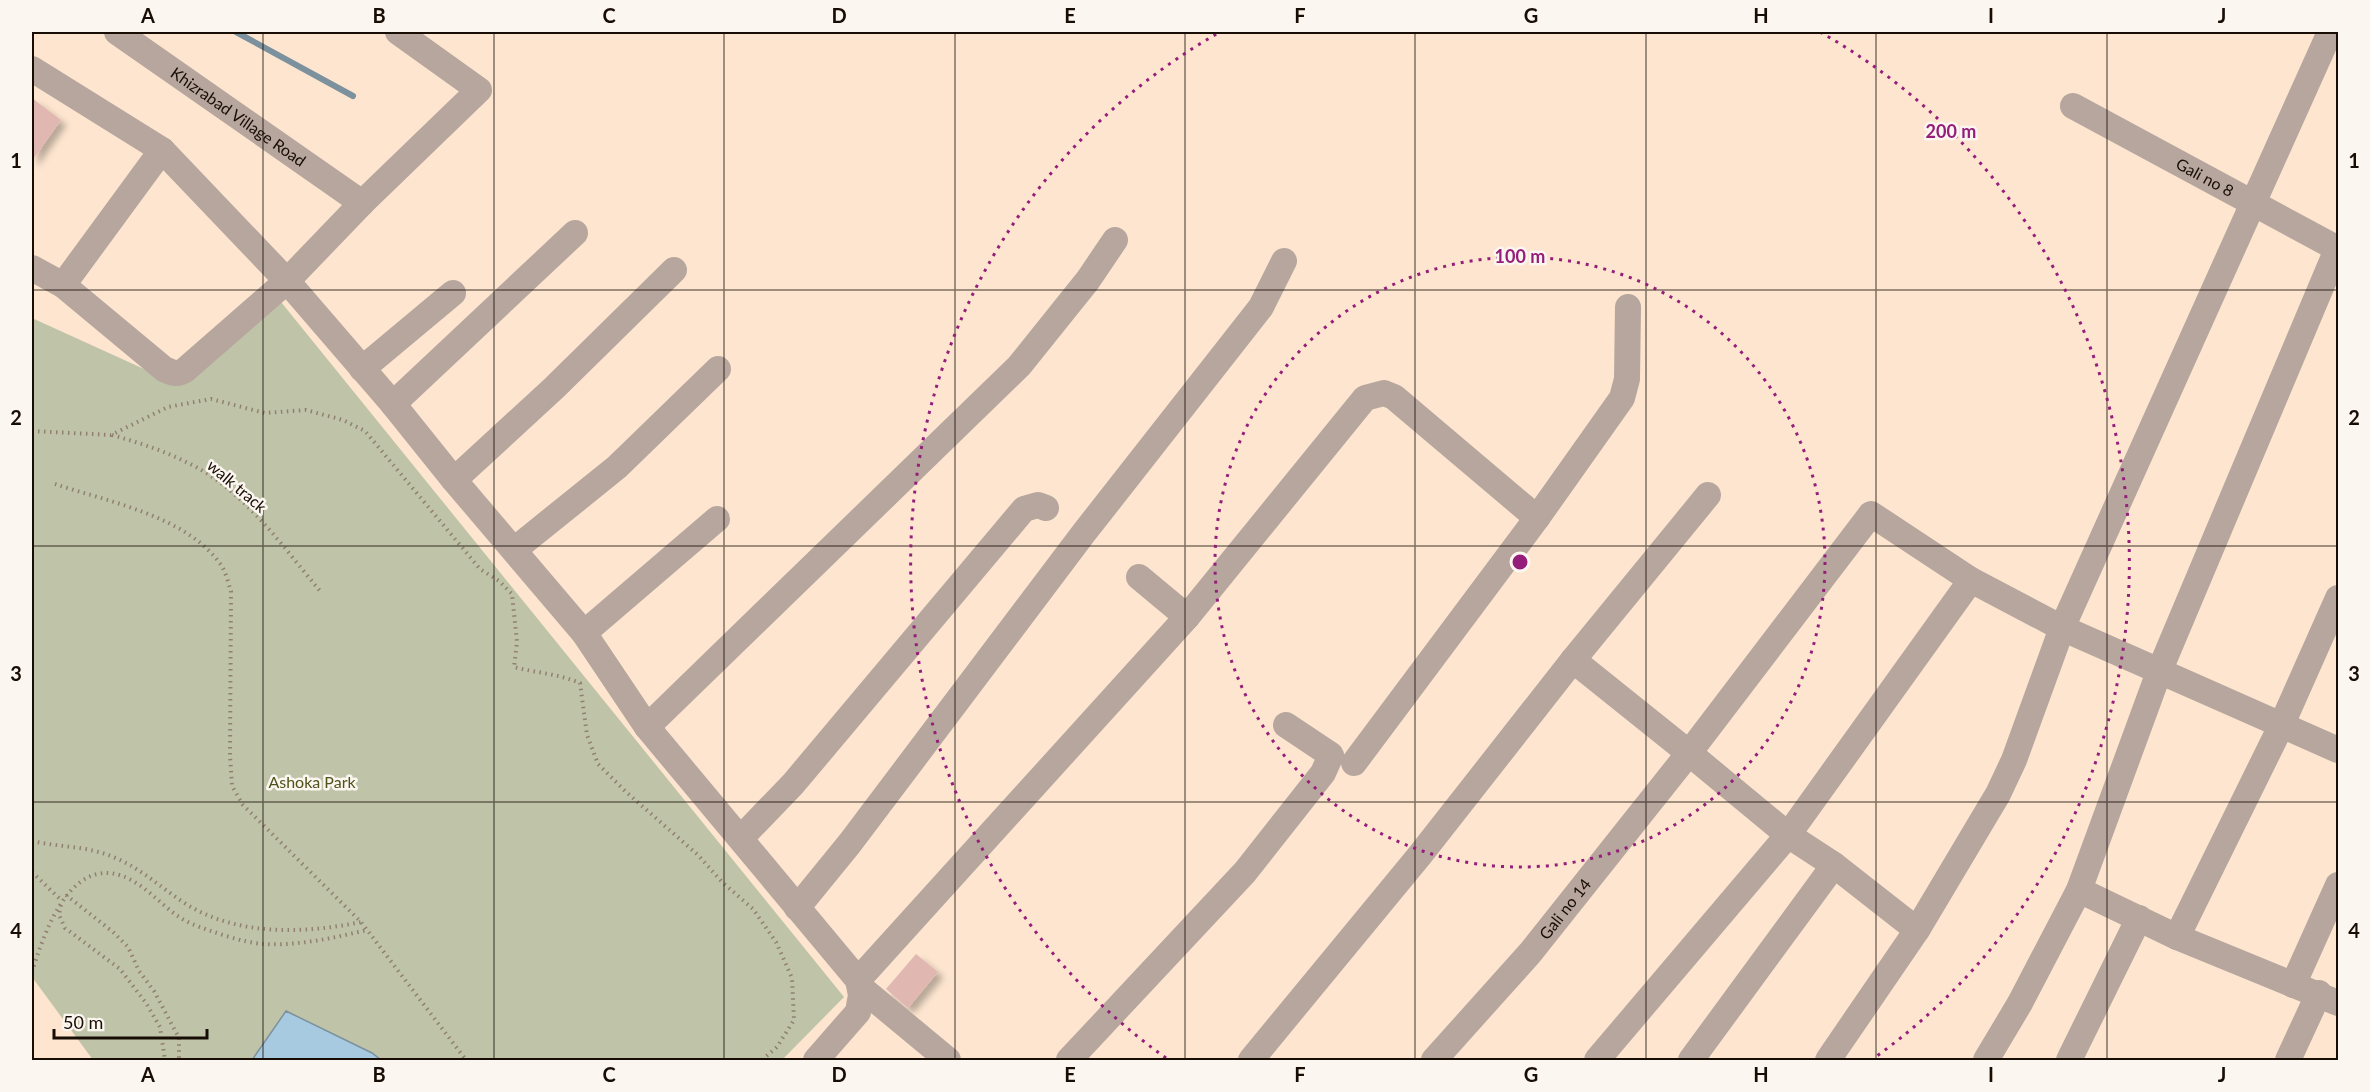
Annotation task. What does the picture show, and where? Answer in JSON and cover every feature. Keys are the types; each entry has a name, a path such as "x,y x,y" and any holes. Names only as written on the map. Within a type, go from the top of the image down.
{"street":[{"name":"Khizrabad Village Road","path":"117,32 362,203"},
{"path":"32,268 63,285 164,369 171,373 179,373 287,281 362,203 479,90 398,32"},
{"path":"1828,1060 1917,930 1998,794 2014,760 2062,628 2330,32"},
{"path":"32,69 162,150 287,281 585,633 647,727 741,838 859,984 948,1060"},
{"name":"Gali no 8","path":"2073,106 2338,248"},
{"path":"63,285 162,150"},
{"path":"393,404 575,233"},
{"path":"647,727 1019,366 1089,280 1115,240"},
{"path":"1986,1060 2020,1002 2079,890 2159,672 2338,248"},
{"path":"797,908 850,843 1083,534 1261,307 1284,261"},
{"path":"454,480 554,388 674,270"},
{"path":"362,369 453,293"},
{"path":"1354,763 1537,518 1622,399 1627,379 1628,307"},
{"path":"514,550 617,467 718,369"},
{"path":"824,1058 858,1012 861,1002 859,984 1187,617 1365,398 1384,393 1394,397 1537,518"},
{"path":"1251,1060 1420,855 1573,660 1708,495"},
{"path":"741,838 793,784 1024,508 1038,504 1046,508"},
{"name":"Gali no 14","path":"1434,1060 1530,953 1689,753 1871,514 1971,580"},
{"path":"585,633 717,519"},
{"path":"1138,577 1187,617"},
{"path":"1597,1060 1788,835 1971,580 2062,628 2338,750"},
{"path":"2177,937 2282,724 2338,598"},
{"path":"1573,660 1788,835 1834,866 1917,930"},
{"path":"1069,1060 1245,872 1323,773 1331,755 1286,725"},
{"path":"1691,1060 1834,866"},
{"path":"2293,985 2338,885"},
{"path":"2079,890 2177,937 2329,998 2288,1060"},
{"path":"2069,1060 2139,918"}],"path":[{"path":"111,435 168,407 211,399 265,413 306,410 356,426 371,437 480,569 499,581 512,594 518,642 514,667 563,676 580,683 587,735 598,764 698,855 722,882 753,909 776,942 792,978 794,1020 777,1047 762,1060"},
{"name":"walk track","path":"32,431 111,435 149,446 187,462 250,508 321,592"},
{"path":"55,484 163,519 199,542 222,566 231,591 230,755 232,786 243,805 361,922 466,1060"},
{"path":"32,841 109,855 148,876 192,908 222,920 252,927 282,930 315,930 361,922"},
{"path":"32,872 62,901"},
{"path":"32,972 47,930 66,895 82,881 98,873 110,873 134,881 171,911 189,922 261,944 300,943 367,930"},
{"path":"66,895 113,932 128,947 139,971 154,991 178,1038 179,1060"},
{"path":"62,901 59,915 65,928 120,969 146,1003 160,1027 165,1060"}],"green space":[{"name":"Ashoka Park","path":"281,302 844,997 782,1060 93,1060 32,977 32,318 177,384"}],"water":[{"path":"286,1011 372,1053 381,1060 252,1060"}],"building":[{"path":"32,98 61,120 32,161"},
{"path":"916,954 938,972 908,1008 886,989"}],"waterway":[{"path":"236,32 353,96"}]}
